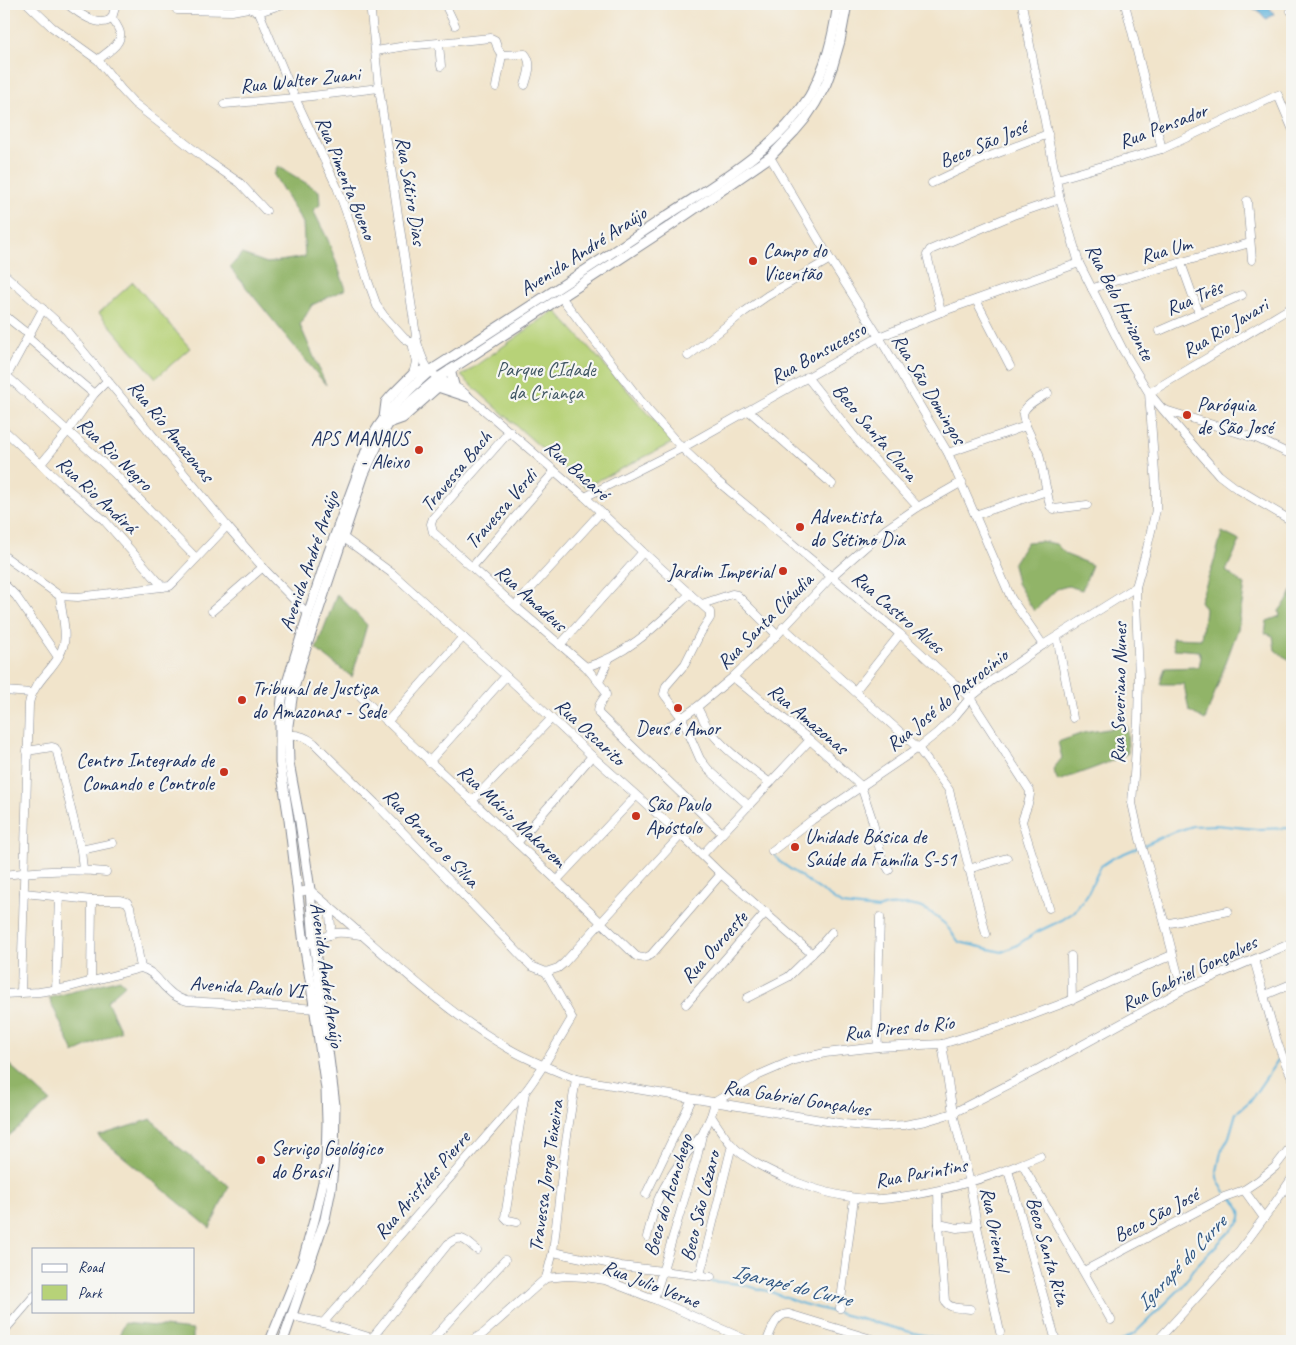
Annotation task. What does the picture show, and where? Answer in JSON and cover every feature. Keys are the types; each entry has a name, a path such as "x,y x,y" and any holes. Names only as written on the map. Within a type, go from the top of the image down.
{"main road":[{"name":"Avenida André Araújo","path":"270,1341 303,1260 323,1182 326,1162 326,1090 310,890 289,763 288,725 293,692 301,663 364,474 387,421 420,379 638,236 764,148 796,114 818,80 827,58 838,4"},
{"name":"Avenida André Araújo","path":"283,1341 325,1219 331,1189 334,1156 335,1105 319,1009 304,944 280,763 282,699 308,614 375,430 438,382 450,370 667,228 770,157 805,119 826,84 840,41 847,4"},
{"path":"387,421 385,406 387,400 413,374 424,370 430,371"},
{"path":"450,370 454,385"},
{"path":"438,382 468,397"}],"street":[{"path":"28,4 52,27 98,60 126,96 240,184 266,211"},
{"path":"67,4 75,11 98,22 105,23 112,18 116,4"},
{"path":"177,10 193,7 232,11 247,6 259,12 283,4"},
{"name":"Rua Sátiro Dias","path":"370,4 379,88 414,342 416,362 413,374"},
{"path":"445,4 455,25"},
{"name":"Rua Belo Horizonte","path":"1022,4 1060,199 1078,263 1123,350 1149,392 1220,475 1236,488 1292,521"},
{"path":"1125,4 1162,149"},
{"name":"Rua Pimenta Bueno","path":"259,12 295,98 337,188 377,306 404,338 414,342"},
{"path":"98,60 120,38 119,29 112,18"},
{"path":"376,51 406,46 491,38 495,40 502,55 496,87"},
{"path":"439,44 441,66"},
{"path":"502,55 525,54 528,57 529,71 525,85"},
{"name":"Rua Walter Zuani","path":"224,104 379,88"},
{"name":"Rua Pensador","path":"1057,179 1162,149 1278,95 1292,128"},
{"name":"Beco São José","path":"932,184 985,158 1048,134"},
{"name":"Rua São Domingos","path":"770,157 948,453 1011,598 1043,645"},
{"path":"942,312 927,255 930,250 1013,215 1060,199"},
{"path":"1247,201 1252,260"},
{"name":"Rua Um","path":"1092,289 1250,243"},
{"path":"688,356 767,296 830,259"},
{"name":"Rua Bonsucesso","path":"585,498 682,448 879,337 1078,263"},
{"path":"1181,263 1199,313"},
{"name":"Rua Río Amazonas","path":"4,274 66,330 227,526 308,614"},
{"name":"Rua Três","path":"1159,331 1242,295"},
{"name":"Rua Castro Alves","path":"561,297 647,409 682,448 716,480 900,634 970,698 1030,791 1031,795 1022,822 1050,908"},
{"path":"976,300 1010,366"},
{"name":"Rua Rio Javari","path":"1149,392 1292,307"},
{"path":"5,379 43,309"},
{"path":"4,315 94,394"},
{"name":"Rua Sátiro Dias","path":"414,342 438,382"},
{"name":"Beco Santa Clara","path":"807,377 862,445 918,507"},
{"name":"Rua Rio Negro","path":"5,379 68,431 114,474 196,558"},
{"path":"40,464 68,431 94,394 108,380"},
{"name":"Rua Bacaré","path":"438,382 454,385 510,431 702,604"},
{"name":"Rua Severiano Nunes","path":"1149,392 1156,510 1136,587 1139,687 1132,803 1140,842 1165,924 1182,990"},
{"path":"1048,393 1029,406 1023,415 1038,454 1050,506 1054,509 1087,505"},
{"path":"1164,410 1258,439 1292,455"},
{"path":"749,411 832,484"},
{"path":"948,453 1026,426"},
{"name":"Rua Rio Andirá","path":"4,430 62,485 104,520 163,587"},
{"name":"Travessa Bach","path":"433,532 432,518 510,431"},
{"name":"Travessa Verdi","path":"472,567 554,472"},
{"name":"Rua Santa Cláudia","path":"664,730 697,707 733,677 832,576 886,529 918,507 962,482"},
{"path":"975,515 1046,490"},
{"path":"515,606 600,512"},
{"path":"4,556 60,596 78,597 163,587 172,584 227,526"},
{"name":"Rua Amadeus","path":"433,532 586,667 605,690 606,695 598,706 599,714 722,833"},
{"name":"Rua Oscarito","path":"344,538 392,574 463,637 721,874 812,954"},
{"path":"560,645 643,552"},
{"path":"212,611 263,566"},
{"path":"4,584 16,596 58,657"},
{"name":"Rua José do Patrocínio","path":"772,851 812,820 918,748 937,733 970,698 991,681 1043,645 1136,587"},
{"path":"586,667 600,664 635,643 660,623 690,594"},
{"path":"749,806 708,769 700,759 682,718 664,694 664,690 685,664 710,618 710,612 702,604 732,594 737,595 776,635"},
{"path":"21,992 29,704 32,692 58,657 64,642 60,596"},
{"path":"1121,596 1136,601"},
{"path":"784,627 918,748 949,790 986,934"},
{"path":"855,690 900,634"},
{"path":"387,722 463,637"},
{"path":"1057,637 1073,718"},
{"path":"599,682 609,659"},
{"path":"429,762 506,676"},
{"name":"Rua Amazonas","path":"733,677 810,740 861,786"},
{"name":"Rua Mário Makarem","path":"354,690 429,762 558,880 636,956 646,958 651,955 721,874"},
{"path":"4,691 32,692"},
{"path":"697,707 707,727 722,745 770,783"},
{"path":"472,801 551,719"},
{"name":"Rua Branco e Silva","path":"288,735 308,738 382,810 531,966 546,972"},
{"path":"702,855 810,740"},
{"path":"27,751 52,746 56,750 81,850 83,870"},
{"path":"517,843 592,756"},
{"path":"861,786 882,858 889,870"},
{"path":"558,880 636,796"},
{"path":"546,972 558,968 564,963 680,835"},
{"path":"81,850 113,843"},
{"path":"968,869 1007,858"},
{"path":"4,875 25,872 83,870 106,872"},
{"path":"298,892 310,890"},
{"name":"Rua Gabriel Gonçalves","path":"310,890 413,980 448,1007 480,1030 542,1066 576,1078 844,1124 873,1127 904,1125 953,1113 1035,1071 1182,990 1292,943"},
{"path":"4,994 56,990 141,968 130,907 126,902 24,893"},
{"path":"56,990 59,896"},
{"path":"91,981 92,900"},
{"path":"329,906 330,935"},
{"path":"1165,924 1228,911"},
{"name":"Rua Ouroeste","path":"686,1004 766,912"},
{"path":"878,1047 880,917"},
{"path":"747,998 788,977 832,932"},
{"path":"304,944 335,933 362,935"},
{"name":"Rua Pires do Río","path":"715,1102 759,1075 794,1060 825,1053 878,1047 942,1044 1011,1024 1072,1000 1172,955"},
{"path":"1071,956 1072,1000"},
{"path":"1254,960 1276,1039 1290,1064 1292,1077"},
{"name":"Avenida Paulo VI","path":"141,968 150,971 168,991 187,1001 319,1009"},
{"name":"Rua Aristídes Pierre","path":"322,1323 538,1075 572,1018 546,972"},
{"path":"1265,995 1289,985"},
{"name":"Rua Oriental","path":"942,1044 953,1113 970,1183 977,1226 1000,1332"},
{"name":"Travessa Jorge Teixeira","path":"546,1278 553,1252 565,1148 576,1078"},
{"path":"517,1222 508,1220 505,1217 525,1092"},
{"path":"726,1103 727,1094"},
{"path":"646,1194 692,1098"},
{"name":"Beco do Aconchego","path":"654,1299 702,1135 712,1116 715,1102"},
{"name":"Rua Parintins","path":"712,1116 732,1145 770,1171 815,1188 854,1198 873,1200 938,1191 970,1183 1008,1170 1040,1156"},
{"path":"647,1237 656,1204 662,1191 686,1154 702,1135"},
{"name":"Beco São Lázaro","path":"700,1275 732,1145"},
{"name":"Beco São José","path":"1084,1271 1224,1197 1244,1190 1274,1167 1292,1145"},
{"path":"1022,1164 1112,1320"},
{"name":"Beco Santa Rita","path":"1008,1170 1056,1341"},
{"path":"1157,1341 1223,1269 1264,1218 1292,1178"},
{"path":"1244,1190 1264,1218"},
{"path":"938,1191 938,1224 945,1301 950,1306 970,1309"},
{"path":"840,1308 854,1198"},
{"path":"938,1224 957,1228 977,1226"},
{"path":"372,1338 453,1240 463,1239 477,1250"},
{"path":"553,1252 621,1266 710,1276"},
{"path":"432,1341 505,1260"},
{"name":"Rua Julio Verne","path":"546,1278 585,1276 605,1280 654,1299 749,1341"},
{"path":"471,1341 484,1334 546,1278"},
{"path":"4,1331 32,1298"},
{"path":"767,1341 776,1321 784,1314 878,1341"},
{"path":"292,1316 388,1341"}],"green space":[{"path":"278,166 319,191 320,205 313,210 328,240 346,289 312,305 300,325 326,385 231,269 231,266 242,254 267,263 305,257 303,223 274,175"},
{"path":"133,282 190,348 156,378 99,313"},
{"name":"Parque CIdade da Criança","path":"555,310 674,442 585,487 461,376"},
{"path":"1222,532 1240,541 1226,571 1245,585 1238,629 1205,720 1189,711 1184,684 1160,684 1165,668 1199,667 1201,657 1199,651 1174,649 1172,638 1201,639 1205,609 1200,601"},
{"path":"1041,541 1056,544 1067,555 1092,565 1082,590 1068,586 1057,589 1034,611 1017,583 1013,564 1027,542"},
{"path":"1292,591 1292,661 1275,650 1273,636 1265,633 1267,621 1280,616 1279,611"},
{"path":"337,594 367,625 352,677 316,649"},
{"path":"1127,726 1128,753 1103,765 1058,781 1053,769 1062,758 1058,742 1083,733"},
{"path":"120,979 125,985 107,1001 121,1031 74,1053 49,998"},
{"path":"4,1060 50,1101 4,1140"},
{"path":"152,1119 172,1142 229,1186 210,1228 98,1136"},
{"path":"124,1323 193,1330 193,1341 117,1341"}],"water":[{"path":"1254,4 1267,4 1274,14 1266,19 1258,10 1254,9"}],"waterway":[{"path":"1144,845 1193,826 1215,825 1257,829 1292,828"},
{"path":"773,853 780,862 842,905 878,909 887,906 909,905 919,907 929,911 945,924 959,942 1002,952 1074,912 1087,895 1101,866 1113,858 1139,847"},
{"name":"Igarapé do Curre","path":"1283,1053 1292,1045"},
{"name":"Igarapé do Curre","path":"1226,1193 1219,1183 1217,1171 1221,1152 1229,1137 1236,1113 1250,1101 1280,1057"},
{"name":"Igarapé do Curre","path":"1121,1341 1134,1334 1182,1287 1196,1266 1240,1221 1240,1208 1231,1198"},
{"name":"Igarapé do Curre","path":"709,1281 740,1284 771,1292 803,1304 918,1334 961,1341"},
{"name":"Igarapé do Curre","path":"995,1341 1016,1341"}],"place":[{"name":"Campo do Vicentão","path":"753,261"},
{"name":"Paróquia de São José","path":"1187,415"},
{"name":"APS MANAUS - Aleixo","path":"419,450"},
{"name":"Adventista do Sétimo Dia","path":"800,527"},
{"name":"Jardim Imperial","path":"783,571"},
{"name":"Tribunal de Justiça do Amazonas - Sede","path":"242,700"},
{"name":"Deus é Amor","path":"678,708"},
{"name":"Centro Integrado de Comando e Controle","path":"224,772"},
{"name":"São Paulo Apóstolo","path":"636,816"},
{"name":"Unidade Básica de Saúde da Família S-51","path":"795,847"},
{"name":"Serviço Geológico do Brasil","path":"261,1160"}]}
